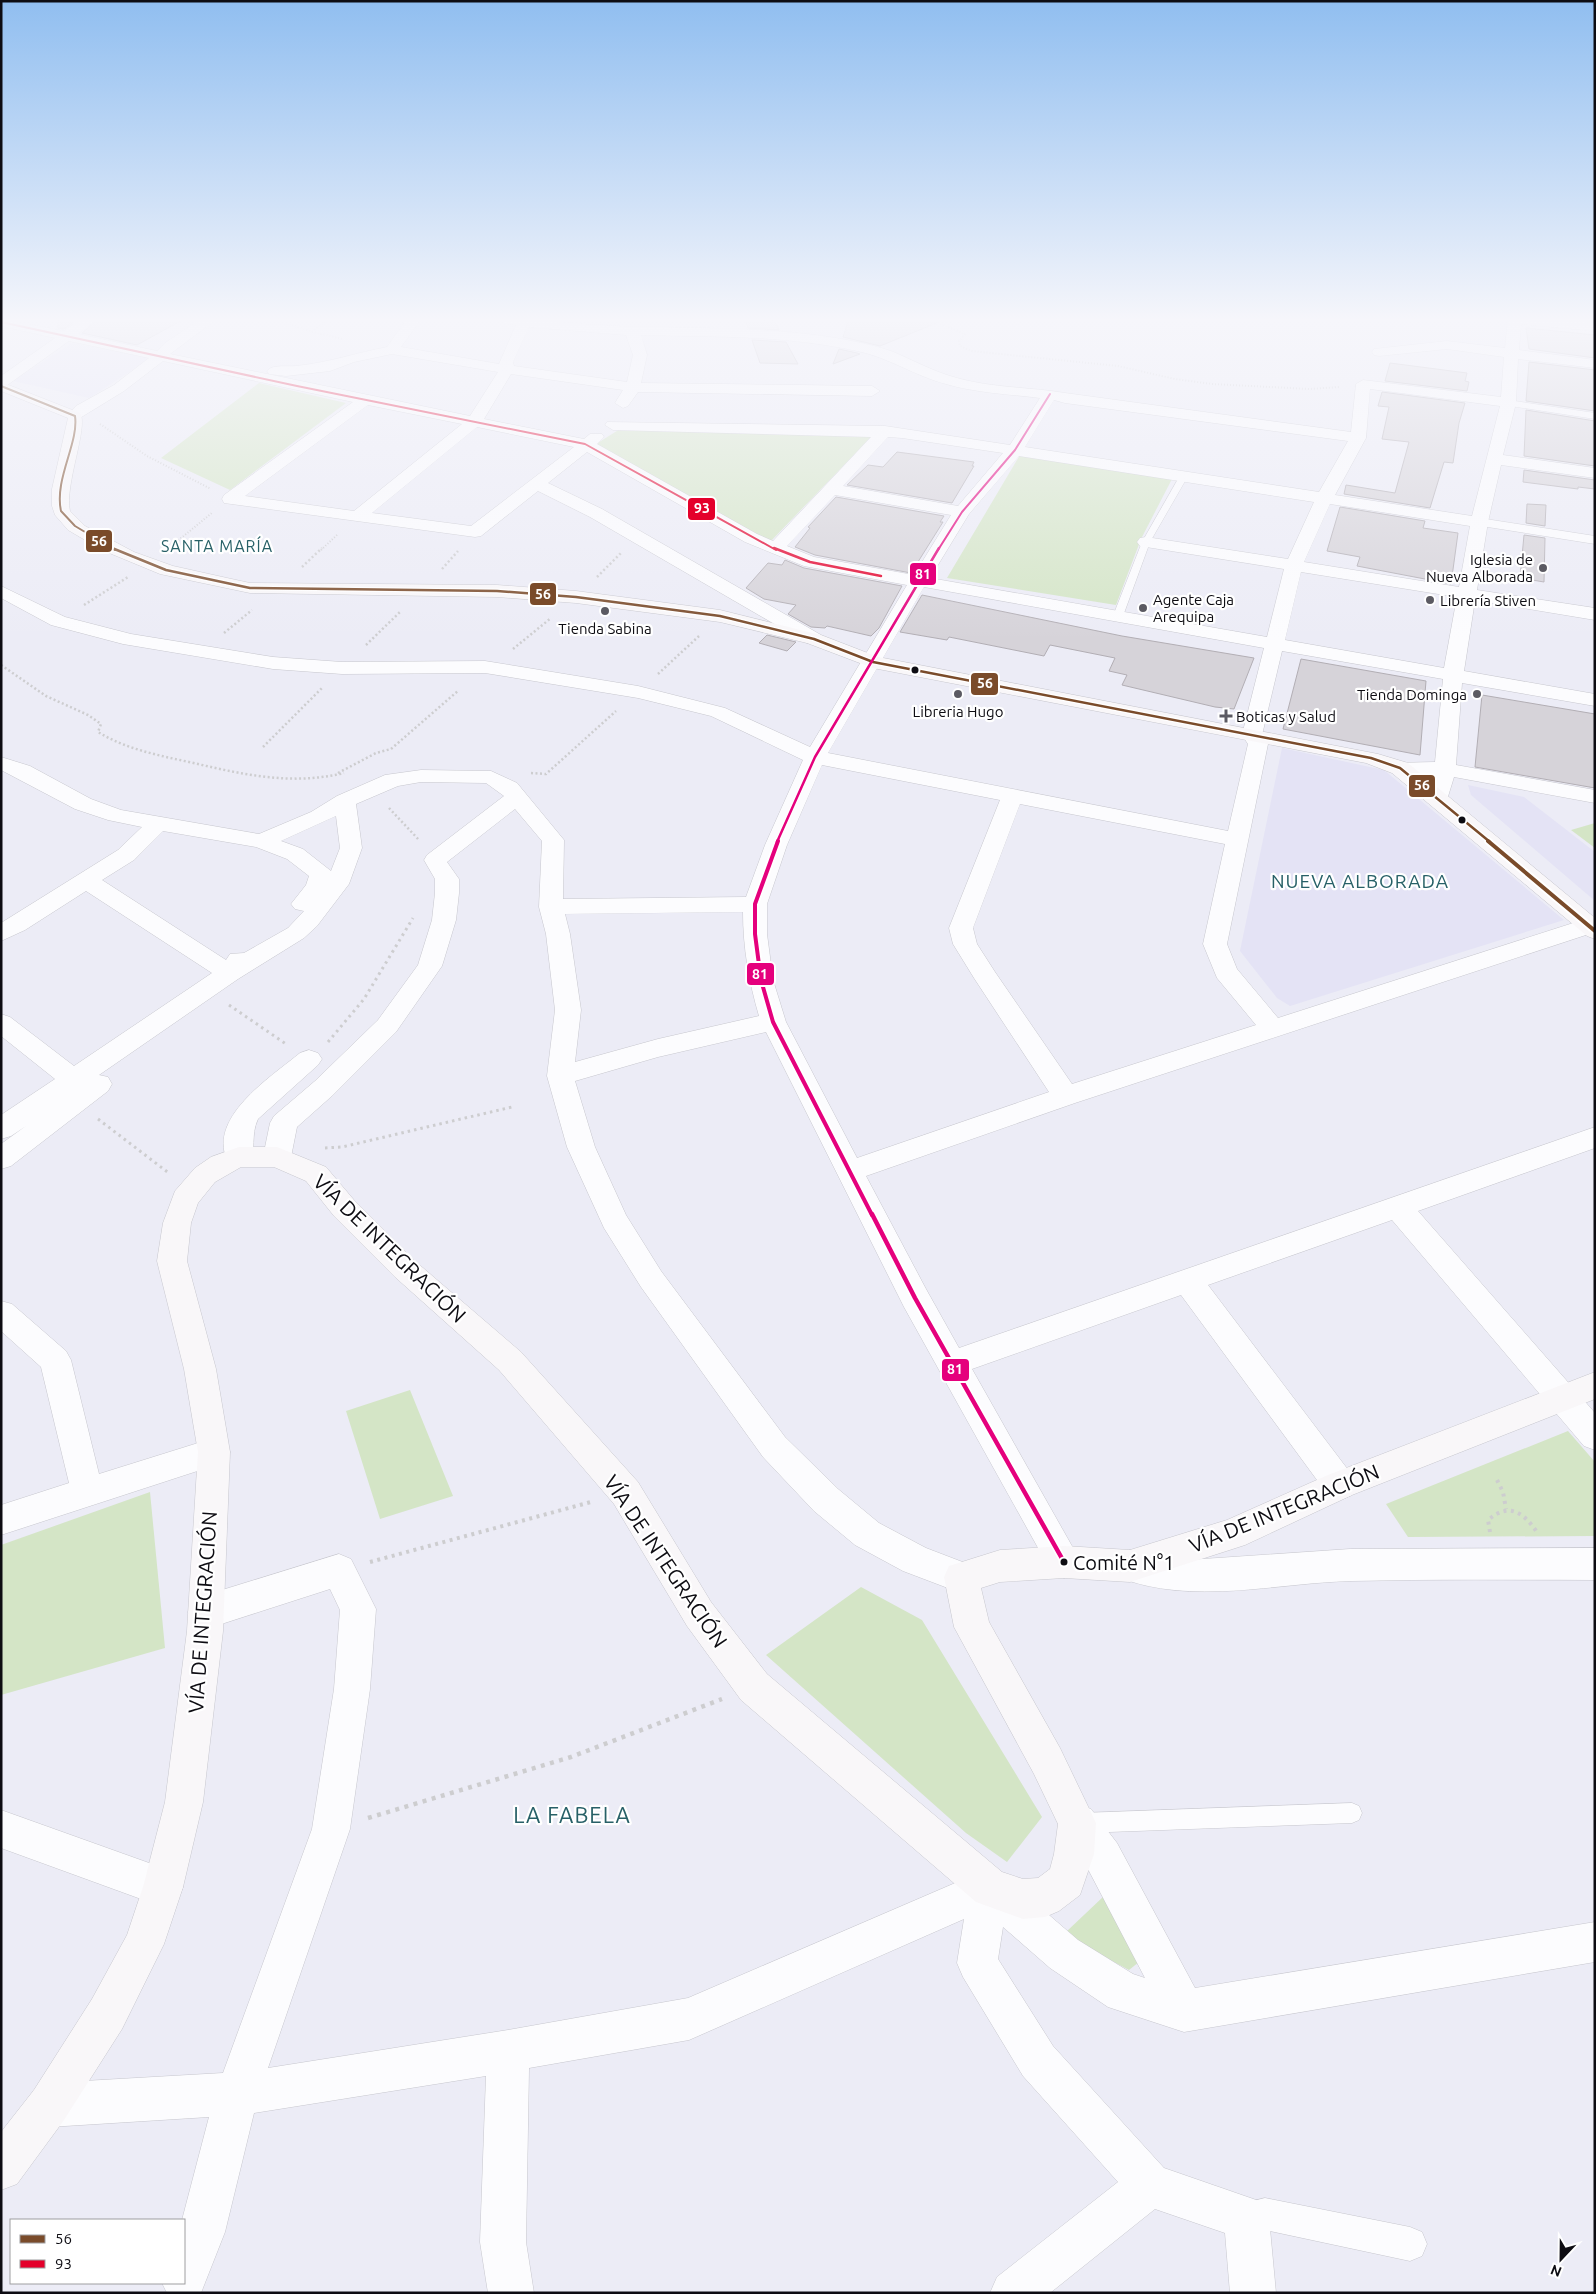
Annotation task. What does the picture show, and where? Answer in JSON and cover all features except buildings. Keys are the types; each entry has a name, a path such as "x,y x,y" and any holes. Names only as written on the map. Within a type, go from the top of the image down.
{"main road":[{"path":"73,426 61,484 60,508 64,516 73,526 106,546 158,568 250,588 497,591 576,596 720,616 814,639 873,662 1371,758 1400,768 1593,927"},
{"name":"VÍA DE INTEGRACIÓN","path":"1,2168 50,2105 107,2014 144,1944 163,1886 184,1802 206,1612 214,1452 200,1369 172,1261 177,1223 185,1198 213,1170 239,1158 280,1146 316,1174 344,1208 405,1269 510,1360 626,1493 700,1614 754,1687 990,1888 1023,1898 1045,1897 1066,1881 1074,1854 1077,1823"},
{"name":"VÍA DE INTEGRACIÓN","path":"961,1577 1000,1566 1064,1562 1130,1566 1233,1534 1340,1485 1595,1385"},
{"path":"961,1577 972,1627 1047,1761 1077,1823"}],"street":[{"path":"230,499 329,426"},
{"path":"358,517 469,426"},
{"path":"494,426 585,444 775,549 810,562 1595,700"},
{"path":"230,499 475,532 585,444 611,426"},
{"path":"661,426 885,431 1325,497 1595,540"},
{"path":"1029,426 1014,450 962,512 918,582 816,757 776,845 755,904 761,980 773,1022 915,1298 1064,1562"},
{"path":"1274,426 1358,438"},
{"path":"1272,1028 1226,972 1215,944 1258,744 1252,736 1294,565 1325,497 1358,438 1359,426"},
{"path":"1438,798 1445,769 1453,675 1466,593 1479,522 1503,426"},
{"path":"775,549 885,431"},
{"path":"1496,459 1595,473"},
{"path":"535,483 637,537 814,639"},
{"path":"829,489 962,512"},
{"path":"1146,542 1595,614"},
{"path":"1,591 67,623 130,640 273,663 342,668 485,667 638,692 718,712 816,757 1237,840"},
{"path":"1400,768 1445,769 1595,797"},
{"path":"8,772 82,804 158,824 261,841 295,854 321,874 316,887 289,919 248,950 229,973"},
{"path":"261,841 320,817 345,801 366,779 393,780 421,776 491,777 509,788 553,840 551,907 558,934 568,1010 560,1076 581,1148 614,1220 651,1280 774,1447 826,1500 867,1534 915,1560 961,1577"},
{"path":"1013,795 961,928 965,944 986,978 1066,1096"},
{"path":"280,1146 284,1123 324,1088 387,1026 430,966 442,928 447,894 447,879 435,860 516,798"},
{"path":"1,1159 75,1091 229,973 296,933 309,921 336,884 351,848 345,801"},
{"path":"1,933 17,926 126,855 158,824"},
{"path":"86,881 229,973"},
{"path":"551,907 755,904"},
{"path":"850,1171 1066,1096 1272,1028 1593,927"},
{"path":"1,1129 75,1091 218,998 282,954 296,933"},
{"path":"560,1076 658,1048 773,1022"},
{"path":"1,1023 75,1091"},
{"path":"239,1158 239,1130 248,1113 309,1059"},
{"path":"953,1363 1594,1139"},
{"path":"1398,1207 1595,1436"},
{"path":"1187,1280 1340,1485"},
{"path":"1,1312 55,1360 87,1491"},
{"path":"1,1520 214,1452"},
{"path":"1130,1566 1188,1576 1350,1566 1595,1564"},
{"path":"185,2276 202,2232 217,2168 238,2094 331,1829 352,1689 358,1609 339,1570 206,1612"},
{"path":"1077,1823 1103,1858 1184,2010"},
{"path":"1,1829 163,1886"},
{"path":"990,1888 1064,1954 1124,1992 1184,2010 1595,1942"},
{"path":"50,2105 238,2094 508,2052 689,2019 990,1888"},
{"path":"990,1888 977,1963 1038,2060 1150,2185 1246,2218 1265,2214 1410,2244"},
{"path":"508,2052 503,2242 511,2293"},
{"path":"1013,2293 1150,2185"},
{"path":"1246,2218 1253,2293"}],"lane":[{"path":"1118,616 1146,542 1184,476"},
{"path":"1077,1823 1352,1813"}],"path":[{"path":"101,426 147,456 230,499"},
{"path":"424,589 475,532"},
{"path":"576,596 637,537"},
{"path":"1,665 46,696 88,715 101,724 98,732 130,748 261,778 294,780 331,777 366,779 435,860"},
{"path":"331,777 376,752 390,749"},
{"path":"218,998 309,1059 350,1020 392,957 414,918"},
{"path":"75,1091 193,1190"},
{"path":"280,1146 298,1144 320,1148 342,1147 512,1107"},
{"path":"1497,1480 1503,1492 1506,1509"},
{"path":"339,1570 626,1493"},
{"path":"1491,1535 1488,1520 1495,1512 1506,1509 1524,1516 1539,1534"},
{"path":"331,1829 571,1757 754,1687"}],"shaded area":[{"path":"1282,748 1384,770 1564,920 1290,1006 1277,998 1240,951"},
{"path":"1468,785 1524,797 1595,852 1595,901 1471,795"}],"green space":[{"path":"203,426 315,426 230,490 161,458"},
{"path":"620,429 873,435 770,542 596,444"},
{"path":"1020,455 1172,479 1141,539 1116,605 947,578"},
{"path":"1595,823 1595,848 1571,830"},
{"path":"410,1390 453,1496 380,1519 346,1411"},
{"path":"1568,1431 1595,1462 1595,1536 1408,1537 1386,1504"},
{"path":"150,1492 165,1648 1,1695 1,1545"},
{"path":"861,1587 922,1620 1042,1817 1007,1862 966,1833 766,1655"},
{"path":"1104,1896 1139,1962 1129,1970 1078,1943 1066,1932"}],"transit line":[{"name":"56","path":"75,426 61,489 60,506 63,515 70,523 108,546 128,556 166,570 250,588 497,591 576,597 720,616 814,639 873,662 1371,758 1400,768 1595,931"},
{"name":"93","path":"496,426 585,444 775,549 810,562 881,576"},
{"name":"81","path":"1030,426 1015,450 962,512 918,582 815,757 776,845 755,904 755,934 761,980 773,1022 915,1298 1064,1562"}],"place":[{"name":"Iglesia de Nueva Alborada","path":"1543,568"},
{"name":"Librería Stiven","path":"1430,600"},
{"name":"Agente Caja Arequipa","path":"1143,608"},
{"name":"Tienda Sabina","path":"605,611"},
{"name":"Libreria Hugo","path":"958,694"},
{"name":"Tienda Dominga","path":"1477,694"},
{"name":"Boticas y Salud","path":"1226,716"},
{"name":"Comité N°1","path":"1064,1562"}],"district":[{"name":"SANTA MARÍA","path":"217,546"},
{"name":"NUEVA ALBORADA","path":"1360,881"},
{"name":"LA FABELA","path":"572,1814"}]}
